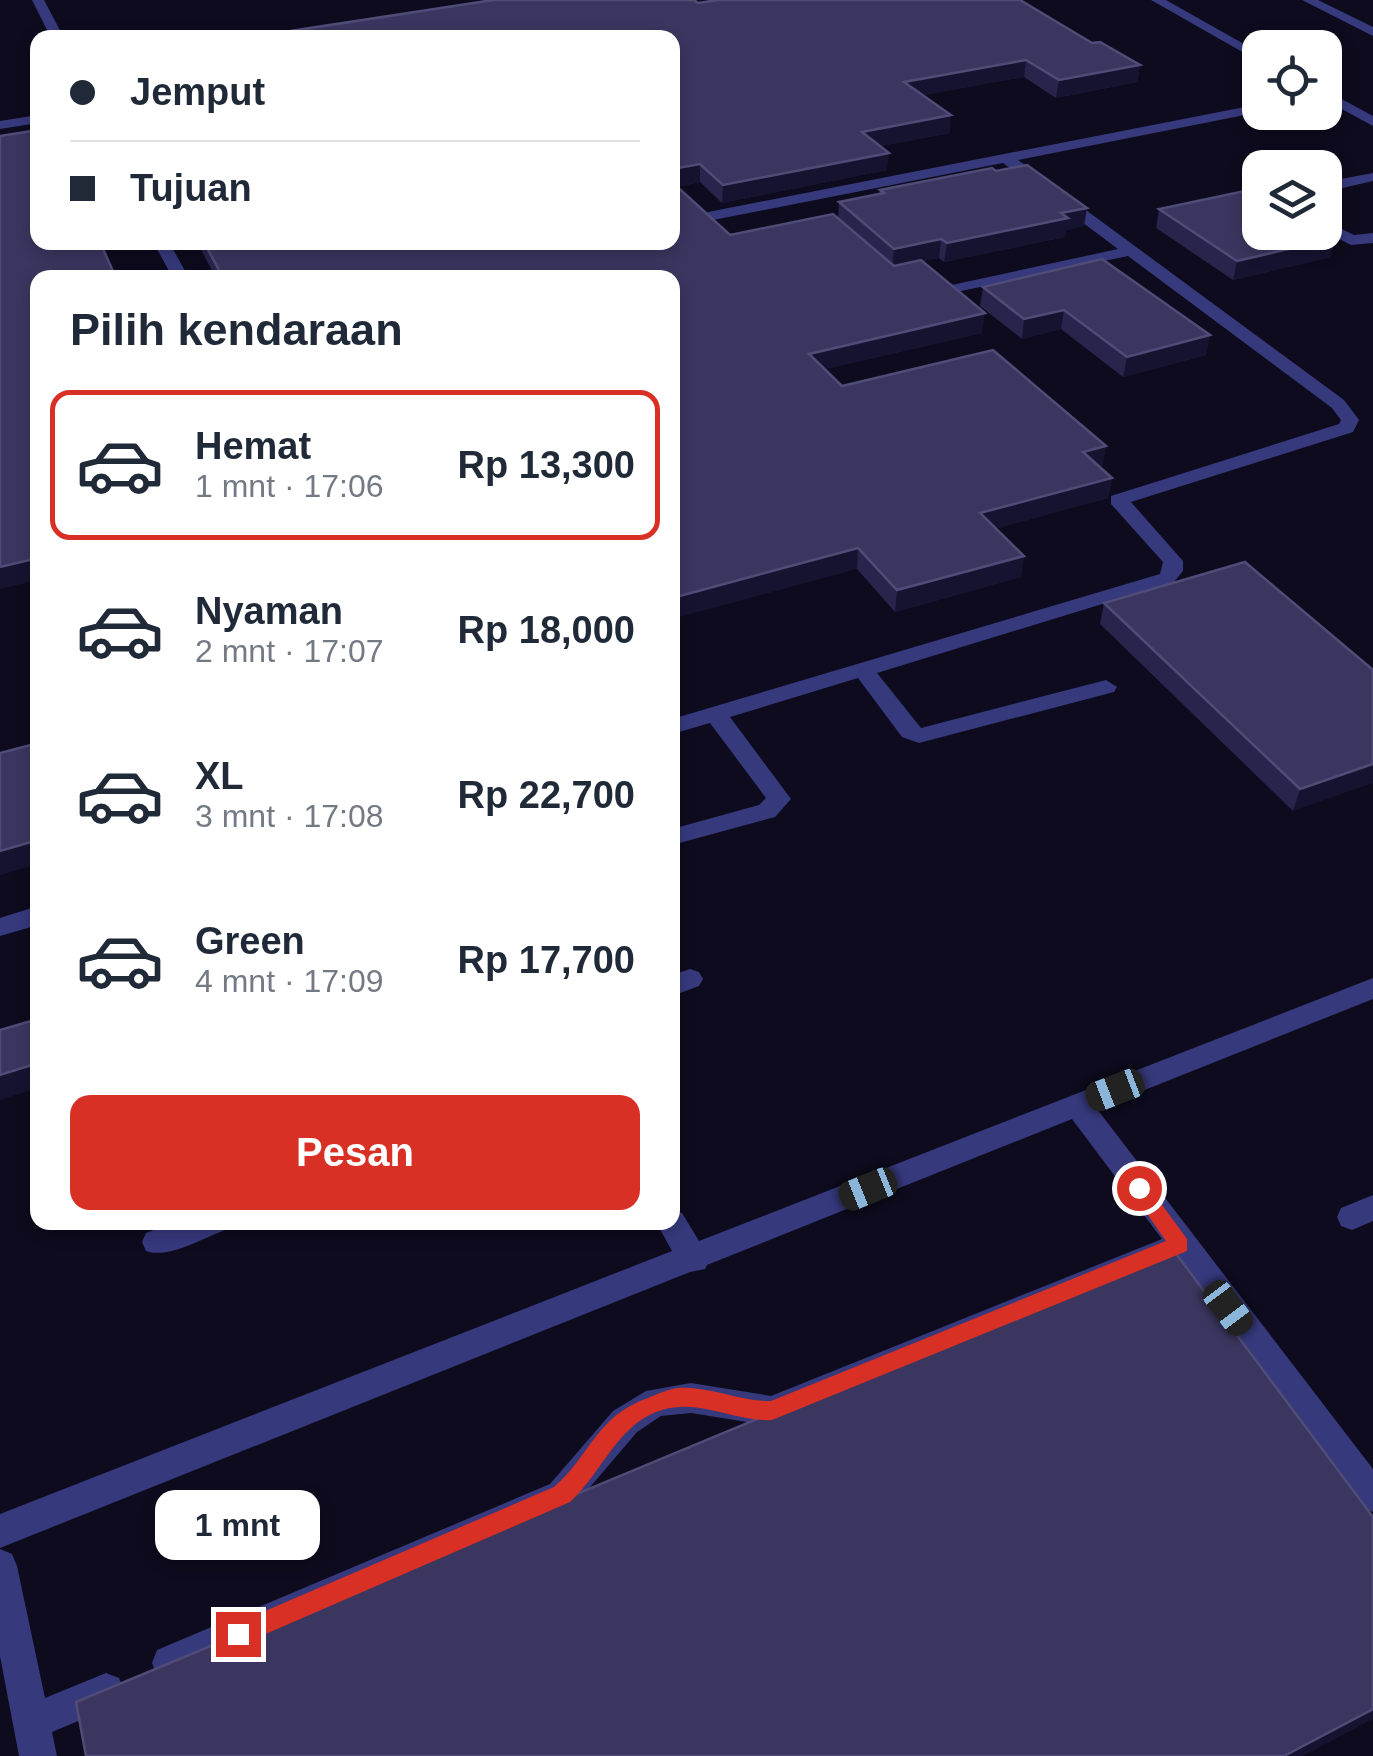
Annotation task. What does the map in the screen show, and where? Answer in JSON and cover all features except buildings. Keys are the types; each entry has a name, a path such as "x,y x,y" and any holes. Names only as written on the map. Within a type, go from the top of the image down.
{"street":[{"path":"38,0 54,30"},
{"path":"1158,0 1242,48"},
{"path":"1308,0 1373,32"},
{"path":"1342,105 1373,122"},
{"path":"708,216 1242,112"},
{"path":"0,125 30,120"},
{"path":"680,726 1167,578 1174,570 1173,562 1118,500 1346,428 1350,420 1338,404 1008,159"},
{"path":"1342,184 1373,177"},
{"path":"1342,236 1350,240 1373,238"},
{"path":"953,290 1129,251"},
{"path":"862,668 910,732 919,736 1106,687"},
{"path":"680,836 767,810 779,799 717,716"},
{"path":"0,927 30,918"},
{"path":"0,1531 694,1260 1373,988"},
{"path":"1078,1104 1180,1245 1373,1496"},
{"path":"157,1242 190,1230"},
{"path":"676,1230 694,1260"},
{"path":"0,1566 35,1739 562,1495 583,1476 596,1450 621,1421 646,1408 677,1398 721,1402 748,1412 772,1410 1180,1245"}],"route":[{"path":"238,1634 562,1495 583,1476 596,1450 621,1421 646,1408 677,1398 721,1402 748,1412 772,1410 1180,1245 1139,1188"}]}
